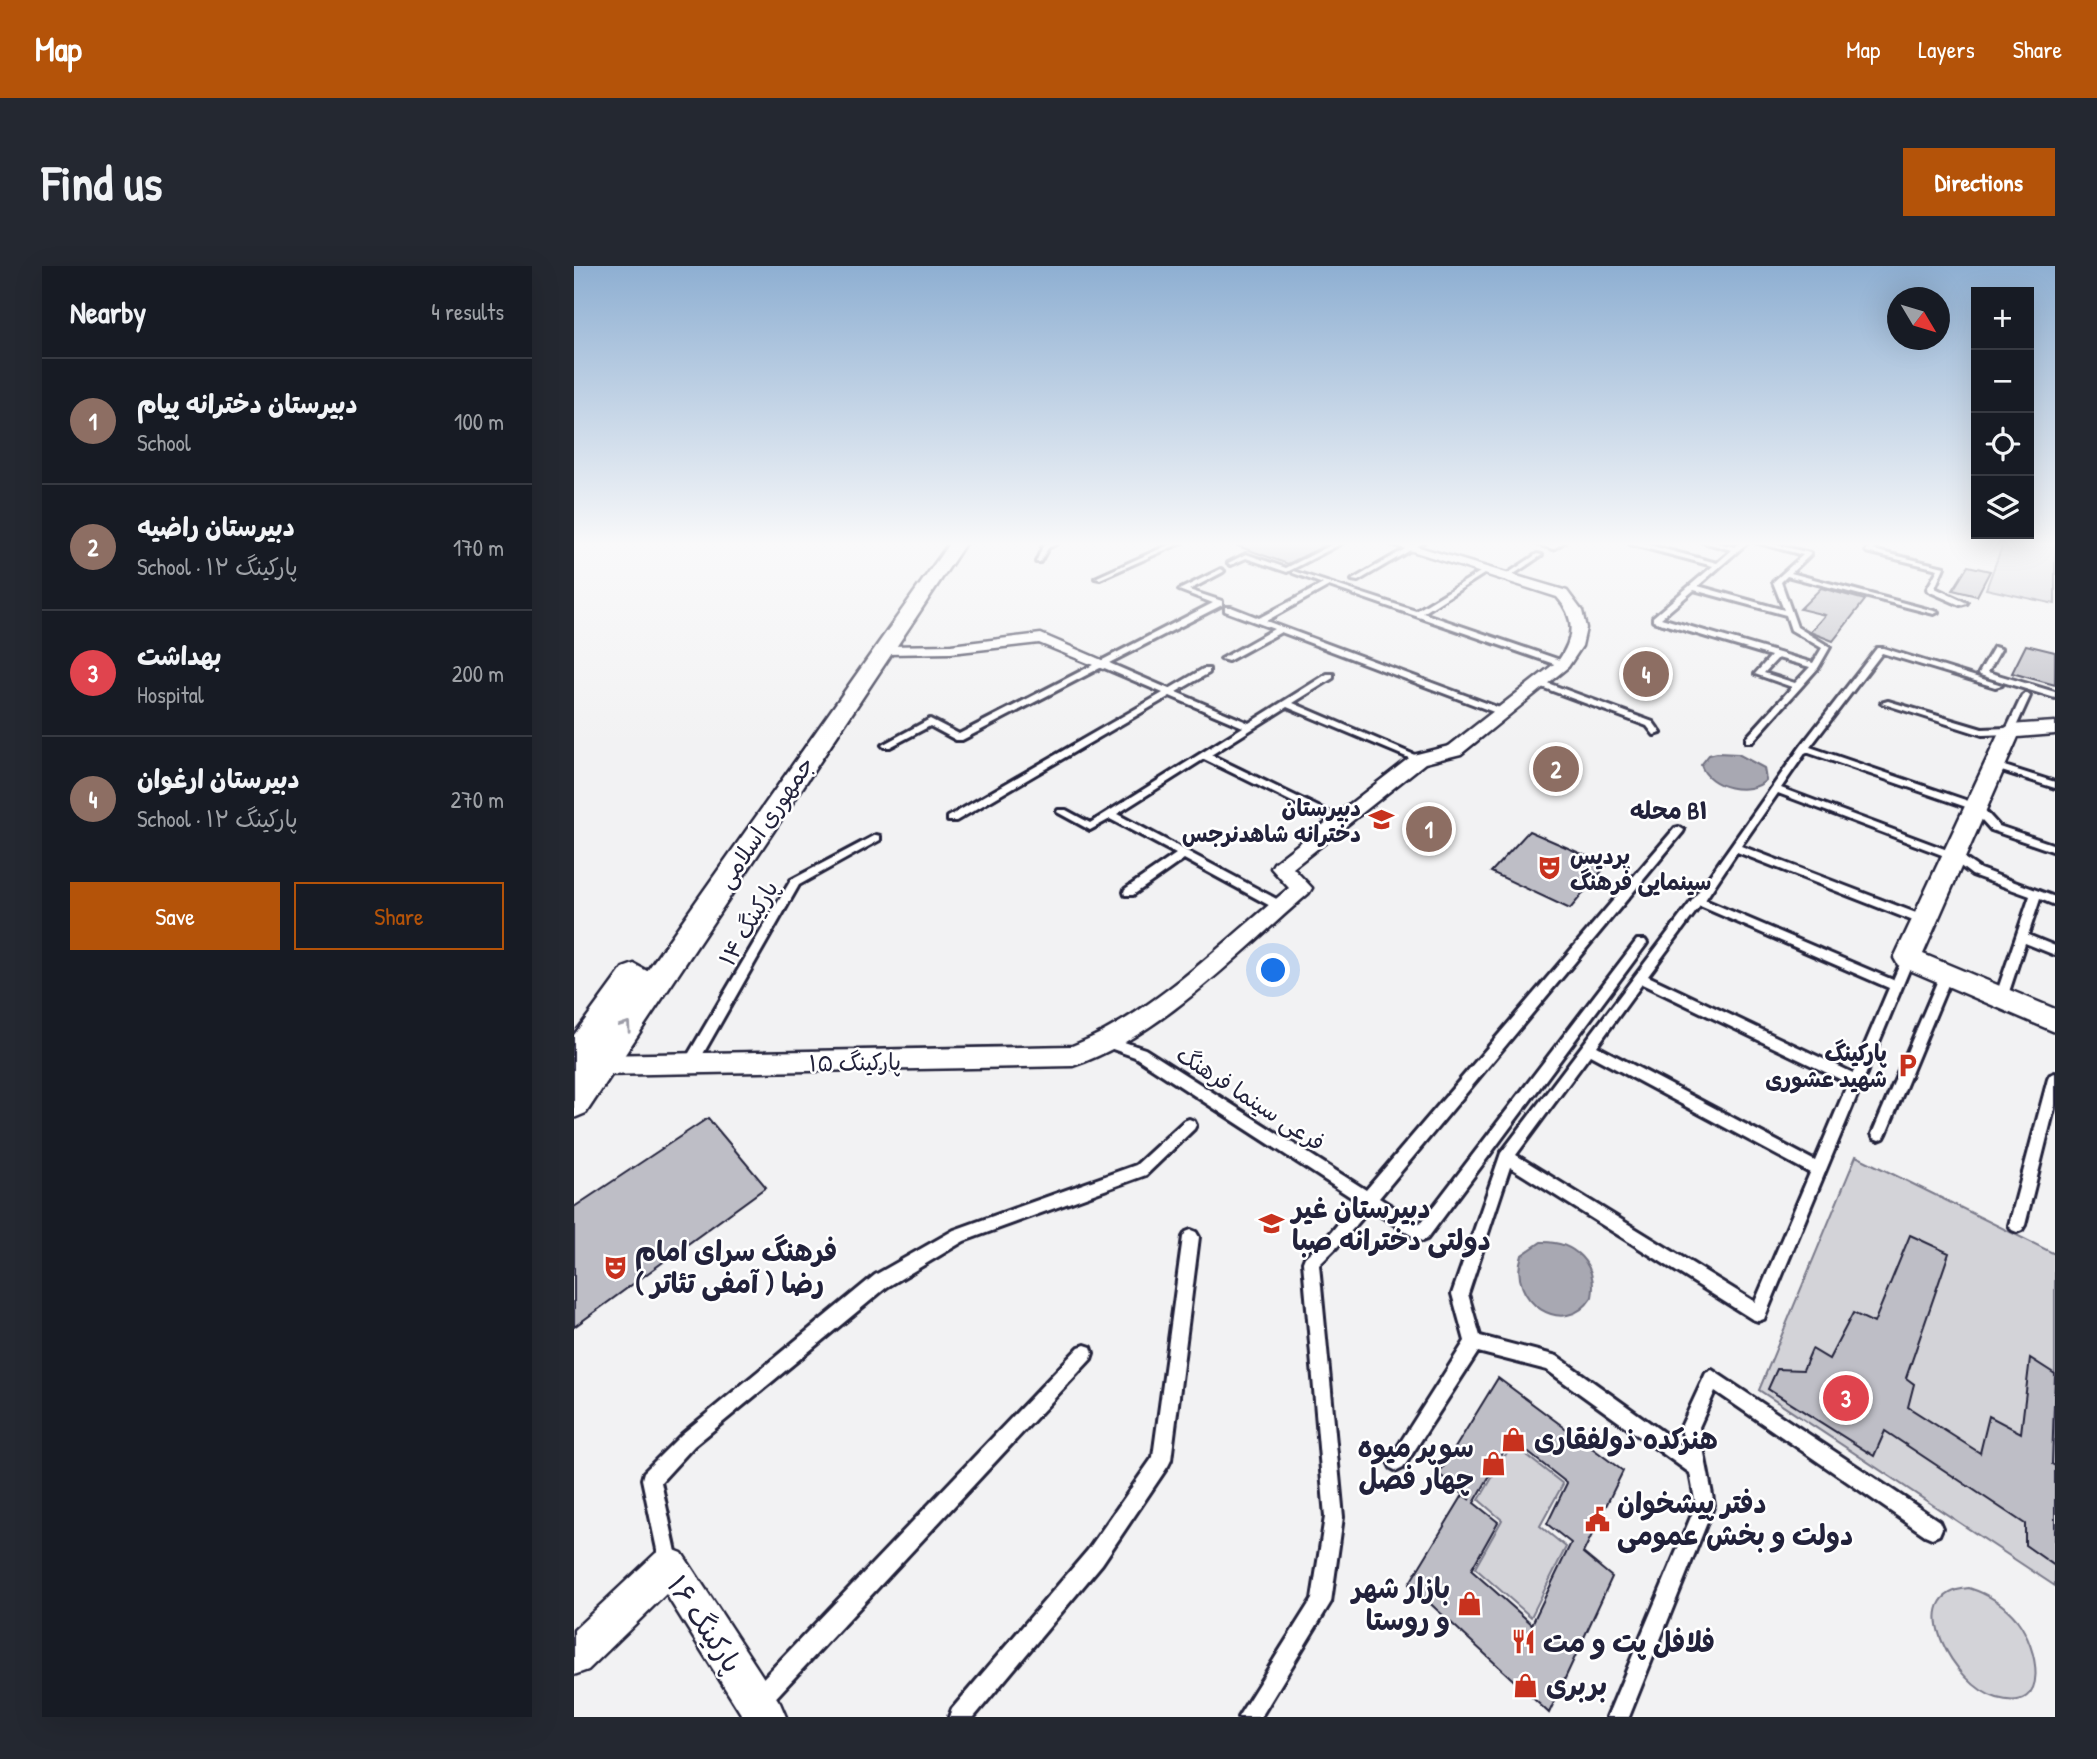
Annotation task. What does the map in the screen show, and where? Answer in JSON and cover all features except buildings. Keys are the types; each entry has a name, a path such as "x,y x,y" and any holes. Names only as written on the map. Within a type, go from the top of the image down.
{"main road":[{"name":"جمهوری اسلامی","path":"574,1103 587,1063 897,610"},
{"name":"جمهوری اسلامی","path":"697,905 913,610"}],"street":[{"path":"1339,821 1419,759 1455,750 1563,664 1580,635 1579,617 1575,610"},
{"path":"886,650 951,649 1041,638 1103,664"},
{"path":"2055,728 2010,731 1908,958 2055,1021"},
{"name":"پارکینگ ۱۵","path":"587,1063 690,1064 1073,1056 1109,1042 1153,1013 1302,888 1281,868 1339,821"},
{"name":"پارکینگ ۱۶","path":"574,1656 669,1566 761,1709"}],"lane":[{"path":"887,746 930,722 959,738 1206,610"},
{"path":"1230,610 1502,712"},
{"path":"1259,621 1280,610"},
{"path":"1404,610 1563,664"},
{"path":"1417,614 1424,610"},
{"path":"1667,610 1656,619 1815,666"},
{"path":"1774,610 1789,614"},
{"path":"1749,740 1815,666 1826,647 1794,628 1787,610"},
{"path":"1925,610 1934,612"},
{"path":"1226,659 1280,629"},
{"path":"1997,649 1983,673 2055,695"},
{"path":"1397,1462 1474,1343 1460,1294 1506,1157 1698,901 1804,748 1880,650 1998,685"},
{"path":"1776,655 1759,674 1797,686"},
{"path":"1103,664 1249,726"},
{"path":"952,819 1206,671"},
{"path":"1062,812 1090,827 1330,676"},
{"path":"1539,683 1650,724 1657,733"},
{"path":"1885,703 1982,732 2010,731 2026,696"},
{"path":"1286,703 1419,759"},
{"path":"1804,748 1976,807 1995,828 2055,849"},
{"path":"1203,755 1339,821"},
{"path":"1995,766 2055,785"},
{"path":"1776,789 1954,856 1976,872 2055,901"},
{"path":"1110,814 1280,906"},
{"path":"1249,1717 1321,1602 1335,1517 1311,1262 1679,830"},
{"name":"پارکینگ ۱۴","path":"690,1064 795,883 876,838"},
{"path":"1736,848 1925,921"},
{"path":"1129,892 1183,854"},
{"path":"2001,999 2036,894"},
{"path":"1698,901 1896,986"},
{"path":"2021,937 2055,951"},
{"name":"فرعی سینما فرهنگ","path":"1109,1042 1140,1053 1365,1200 1422,1234 1641,943"},
{"path":"1506,1157 1758,1313 1908,958"},
{"path":"1879,1134 1945,975"},
{"path":"1641,978 1856,1081"},
{"path":"1589,1048 1819,1170"},
{"path":"2017,1225 2055,1079"},
{"path":"669,1566 651,1479 688,1440 881,1281 959,1235 1141,1170 1189,1125"},
{"path":"960,1717 1095,1557 1162,1460 1191,1237"},
{"path":"1474,1343 1551,1362 1698,1468"},
{"path":"761,1709 1085,1353"},
{"path":"1618,1717 1705,1505 1690,1427 1712,1379 1932,1528"}],"shaded area":[{"path":"1738,754 1764,768 1766,780 1759,785 1740,789 1720,784 1705,773 1701,765 1709,755"},
{"path":"1856,1156 2055,1254 2055,1586 1759,1390"},
{"path":"1541,1242 1573,1250 1587,1265 1593,1285 1592,1297 1581,1309 1567,1315 1554,1315 1530,1300 1522,1287 1519,1272 1522,1255"},
{"path":"1512,1444 1563,1484 1540,1526 1566,1547 1531,1617 1475,1568 1502,1520 1479,1500"},
{"path":"1969,1588 2001,1604 2024,1631 2030,1645 2036,1675 2027,1696 2015,1700 1997,1698 1981,1690 1952,1660 1942,1641 1937,1622 1938,1606 1949,1594"}],"place":[{"name":"دبیرستان ارغوان","path":"1646,674"},
{"name":"دبیرستان راضیه","path":"1556,769"},
{"name":"دبیرستان دخترانه شاهدنرجس","path":"1381,820"},
{"name":"دبیرستان دخترانه پیام","path":"1429,829"},
{"name":"پردیس سینمایی فرهنگ","path":"1550,868"},
{"name":"پارکینگ شهید عشوری","path":"1907,1065"},
{"name":"دبیرستان غیر دولتی دخترانه صبا","path":"1272,1224"},
{"name":"فرهنگ سرای امام رضا ( آمفی تئاتر )","path":"615,1267"},
{"name":"بهداشت","path":"1846,1398"},
{"name":"هنرکده ذولفقاری","path":"1514,1439"},
{"name":"سوپر میوه چهار فصل","path":"1494,1463"},
{"name":"دفتر پیشخوان دولت و بخش عمومی","path":"1597,1519"},
{"name":"بازار شهر و روستا","path":"1470,1604"},
{"name":"فلافل پت و مت","path":"1523,1642"},
{"name":"بربری","path":"1526,1685"}],"district":[{"name":"محله B۱","path":"1669,810"}]}
